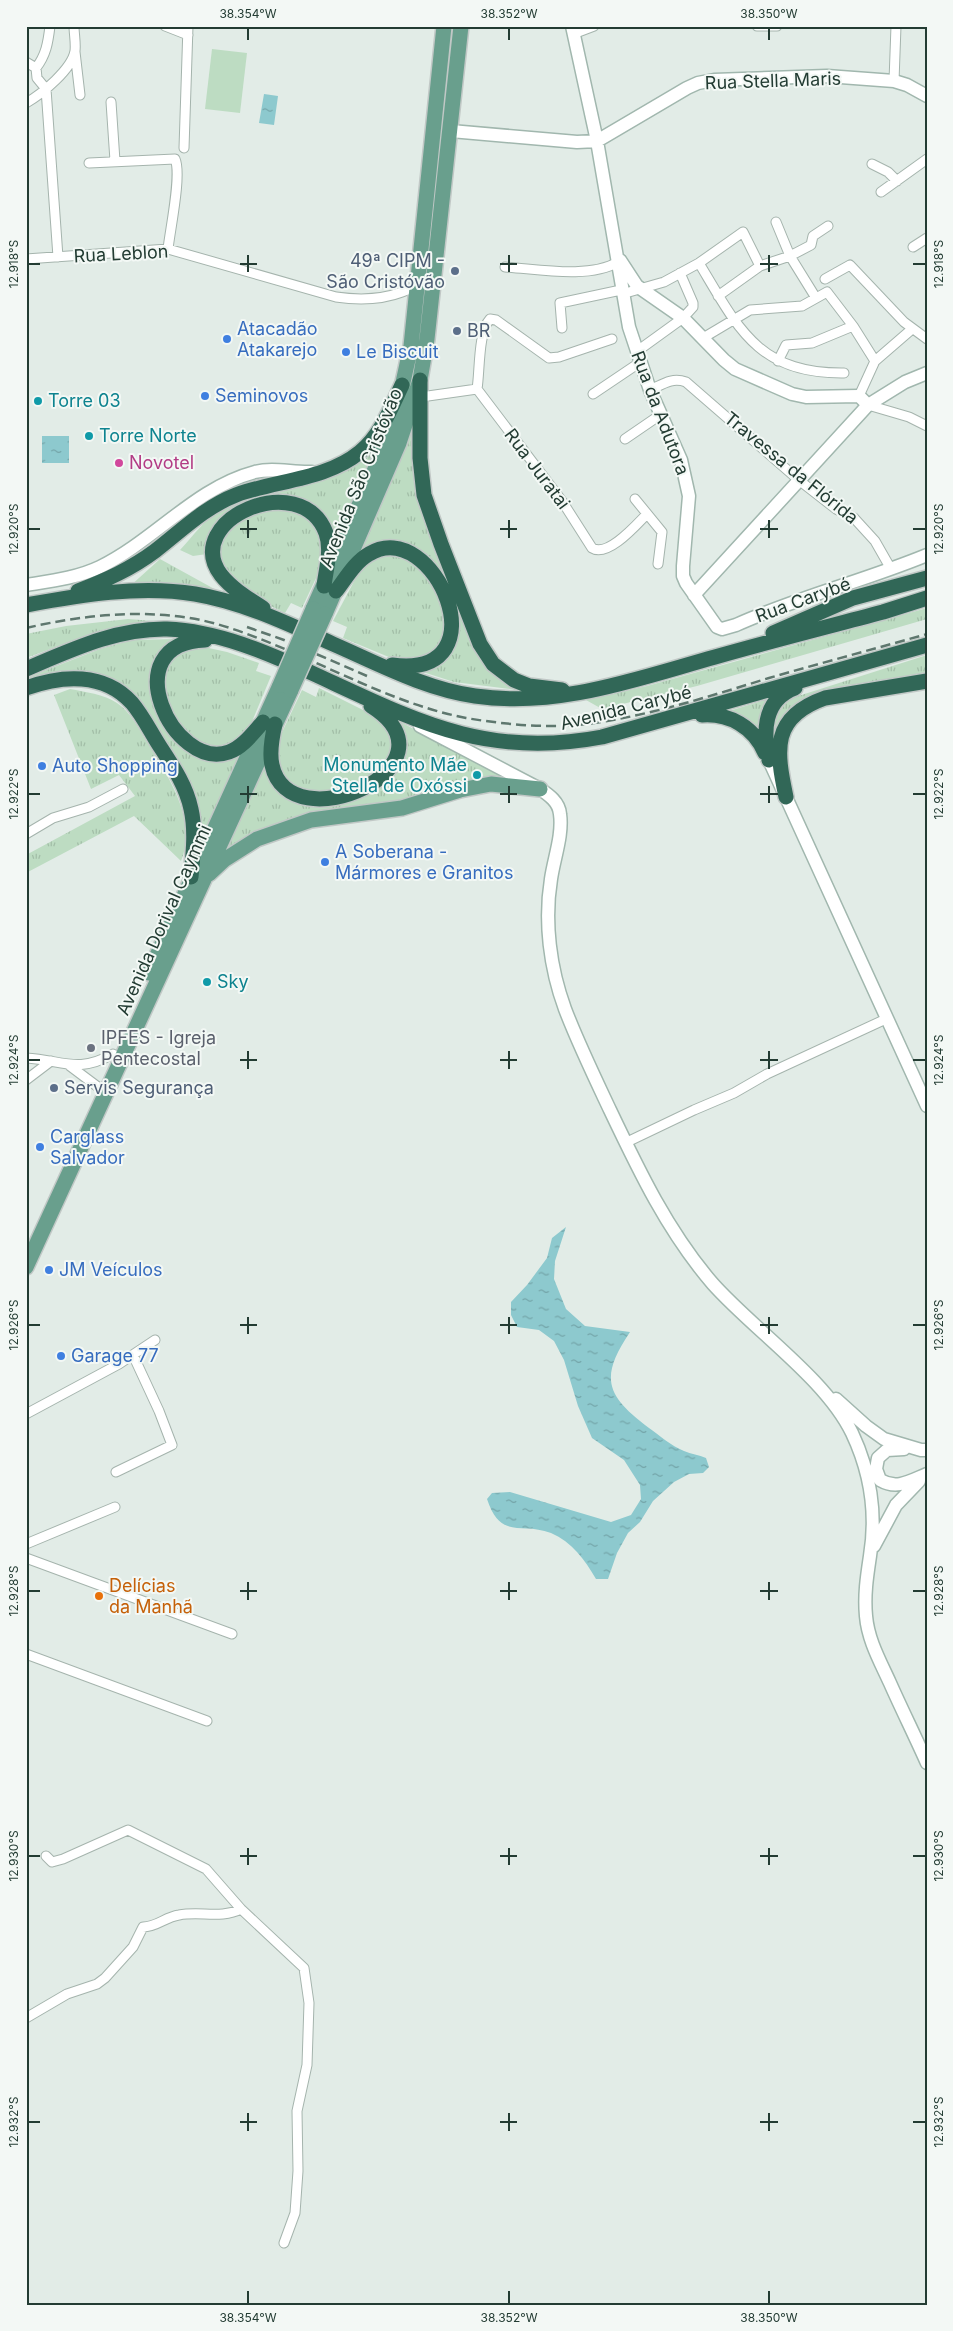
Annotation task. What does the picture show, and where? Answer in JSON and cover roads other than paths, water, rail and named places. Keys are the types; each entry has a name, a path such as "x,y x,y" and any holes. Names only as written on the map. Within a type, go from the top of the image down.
{"highway":[{"path":"420,380 420,474 428,508 485,654 502,673 529,686 594,691"},
{"path":"56,599 116,577 154,552 198,516 222,501 257,487 324,471 348,461 370,443 390,412 402,385"},
{"path":"290,625 246,597 221,575 215,560 214,551 222,526 246,509 269,503 291,503 309,512 322,525 328,542 330,588"},
{"path":"330,588 362,560 379,549 396,547 412,552 428,565 439,584 448,608 451,628 450,638 443,653 430,663 414,667 376,663"},
{"path":"742,649 853,598 927,578"},
{"path":"26,605 56,599 127,591 173,592 231,603 290,625"},
{"name":"Avenida Carybé","path":"290,625 436,687 476,696 532,699 594,691 883,612 927,598"},
{"path":"26,668 98,640 125,633 166,629 225,639"},
{"path":"225,639 187,641 168,651 158,670 157,679 161,702 167,716 190,745 198,751 217,754 237,748 269,723"},
{"name":"Avenida Carybé","path":"225,639 286,661 378,703 448,731 486,741 548,744 580,741 651,724 927,645"},
{"path":"786,797 765,729 771,708 786,692 874,664 882,657"},
{"path":"26,688 64,678 87,679 112,688 131,702 175,769 187,795 194,824 196,880"},
{"path":"774,761 786,726 798,713 812,703 832,697 927,681"},
{"path":"269,723 272,766 282,785 290,792 311,798 323,798 349,794 373,784 382,778 394,763 398,738 384,716 338,685"},
{"path":"651,724 695,715 720,715 733,720 750,731 761,742 774,761"}],"main road":[{"name":"Avenida São Cristóvão","path":"330,588 393,426 410,346 444,26"},
{"name":"Avenida São Cristóvão","path":"285,687 399,443 420,380 451,131 461,26"},
{"name":"Rua da Adutora","path":"572,30 598,141 622,292 638,358 680,460 688,486 683,576 694,595"},
{"name":"Rua Stella Maris","path":"451,131 577,142 598,141 687,88 706,81 827,76 894,81 907,85 927,96"},
{"path":"617,259 640,289 683,318 735,369 792,394 806,397 864,401"},
{"path":"694,595 800,481 864,401 927,373"},
{"path":"26,585 75,576 105,565 138,544 197,499 227,482 262,470 324,471"},
{"name":"Rua Carybé","path":"694,595 717,627 722,628 736,625 819,592 891,570 927,555"},
{"name":"Avenida Dorival Caymmi","path":"26,1246 113,1054 285,687"},
{"path":"378,703 540,789 555,802 560,816 550,884 549,907 550,952 554,976 577,1039 660,1210 693,1260 732,1304 808,1375 874,1432 893,1442 924,1450"},
{"path":"196,880 238,849 275,832 311,820 402,808 460,790 491,784 540,789"},
{"path":"786,797 927,1106"},
{"name":"Avenida Dorival Caymmi","path":"26,1268 196,880"},
{"path":"808,1375 844,1419 860,1454 872,1496 871,1554 865,1602 869,1633 927,1763"},
{"path":"924,1450 901,1449 882,1453 876,1463 877,1475 886,1484 899,1486 927,1474"},
{"path":"871,1554 896,1505 927,1474"}],"street":[{"path":"50,26 46,51 36,68 37,78 46,88 58,257"},
{"path":"74,26 80,95"},
{"path":"165,26 188,31 184,148"},
{"path":"572,30 594,26"},
{"path":"757,26 777,26"},
{"path":"894,81 896,26"},
{"path":"26,103 60,75 75,52"},
{"path":"26,62 36,68"},
{"path":"111,102 115,161"},
{"path":"88,163 175,159 178,166 168,249"},
{"path":"881,192 927,159"},
{"path":"872,164 888,172 897,181"},
{"path":"776,222 790,256 816,298"},
{"path":"718,296 760,266 790,256 812,244 813,236 828,226"},
{"path":"562,328 560,303 656,286 698,263 742,232 760,266"},
{"path":"914,248 927,238"},
{"name":"Rua Leblon","path":"26,259 168,249 352,300 379,297 416,288"},
{"path":"505,268 592,272 609,267 617,259"},
{"path":"698,263 732,319 747,338 770,357 778,361 814,370 844,373"},
{"path":"825,279 850,265 912,329 927,339"},
{"path":"593,394 638,358 690,312 693,305 680,273"},
{"path":"703,338 750,310 794,308 802,306 826,292 854,326 875,361"},
{"path":"421,397 477,389 485,325 490,319 496,320 549,358 559,357 612,339"},
{"path":"778,361 786,345 812,343 854,326"},
{"path":"912,329 875,361 864,401 927,426"},
{"name":"Travessa da Flórida","path":"650,390 669,380 678,379 686,382 800,481 836,508 854,518 875,541 891,570"},
{"name":"Rua Juratai","path":"477,389 562,501 589,544 595,550 620,541 647,514"},
{"path":"625,439 660,415"},
{"path":"635,499 662,532 658,564"},
{"path":"26,834 53,818 89,807 123,789"},
{"path":"626,1143 734,1093 767,1074 886,1019"},
{"path":"26,1058 68,1065 88,1064 113,1054"},
{"path":"26,1080 51,1061"},
{"path":"68,1065 98,1087"},
{"path":"26,1414 133,1355 154,1340"},
{"path":"116,1472 172,1445 159,1411 133,1355"},
{"path":"26,1544 115,1507"},
{"path":"26,1558 232,1634"},
{"path":"26,1654 207,1721"},
{"path":"46,1856 52,1862 63,1859 128,1830 206,1869 241,1909 304,1968 309,2003 307,2065 297,2111 298,2171 295,2213 284,2243"},
{"path":"26,2018 66,1994 97,1984 105,1978 133,1947 143,1927 156,1926 166,1918 180,1914 212,1915 234,1912 241,1909"}],"water":[{"path":"264,94 278,96 274,125 259,123"},
{"path":"42,436 69,436 69,463 42,463"},
{"path":"566,1227 555,1261 554,1279 566,1309 585,1326 630,1332 620,1348 611,1374 616,1396 635,1417 649,1428 679,1449 706,1458 709,1467 703,1473 689,1474 674,1482 653,1501 640,1522 628,1533 617,1553 608,1579 596,1579 572,1546 559,1537 540,1530 505,1525 492,1512 487,1499 492,1493 510,1492 611,1522 631,1515 641,1499 640,1485 624,1460 592,1438 578,1406 564,1360 554,1341 539,1330 517,1327 511,1315 511,1302 527,1285 547,1258 552,1238"}],"railway":[{"path":"26,628 73,619 122,614 170,615 194,619 217,624 249,635 402,700 434,710 480,720 550,726 602,722 651,712 927,634"},
{"path":"247,627 284,640 367,676"}],"place":[{"name":"49ª CIPM - São Cristóvão","path":"455,271"},
{"name":"BR","path":"457,331"},
{"name":"Atacadão Atakarejo","path":"227,339"},
{"name":"Le Biscuit","path":"346,352"},
{"name":"Seminovos","path":"205,396"},
{"name":"Torre 03","path":"38,401"},
{"name":"Torre Norte","path":"89,436"},
{"name":"Novotel","path":"119,463"},
{"name":"Auto Shopping","path":"42,766"},
{"name":"Monumento Mãe Stella de Oxóssi","path":"477,775"},
{"name":"A Soberana - Mármores e Granitos","path":"325,862"},
{"name":"Sky","path":"207,982"},
{"name":"IPFES - Igreja Pentecostal","path":"91,1048"},
{"name":"Servis Segurança","path":"54,1088"},
{"name":"Carglass Salvador","path":"40,1147"},
{"name":"JM Veículos","path":"49,1270"},
{"name":"Garage 77","path":"61,1356"},
{"name":"Delícias da Manhã","path":"99,1596"}]}
